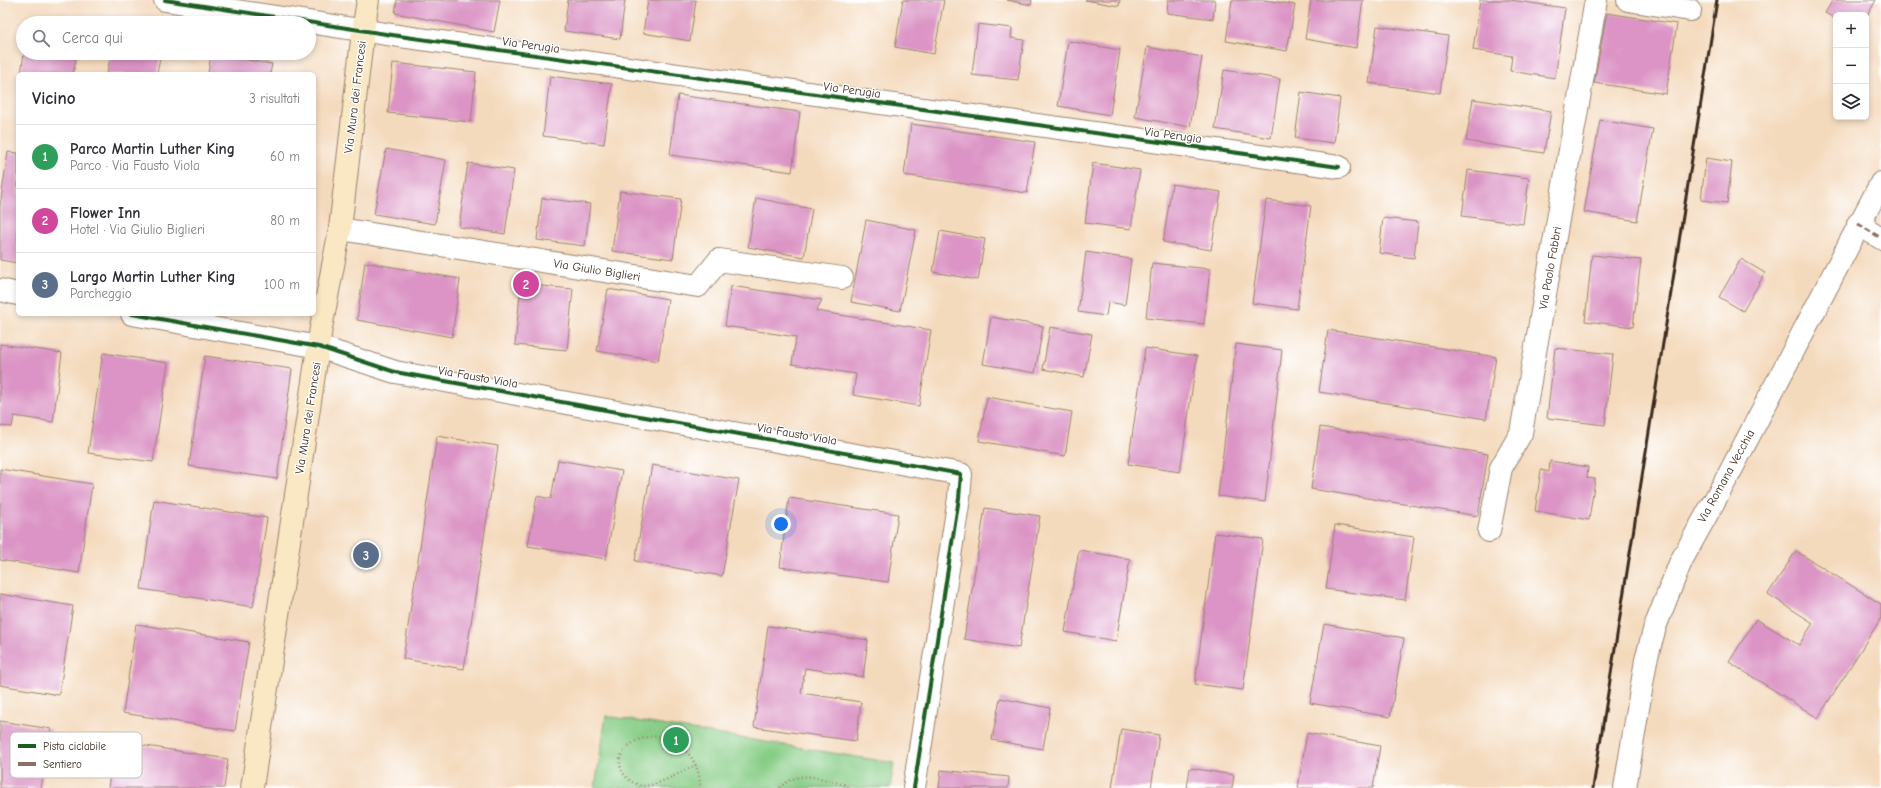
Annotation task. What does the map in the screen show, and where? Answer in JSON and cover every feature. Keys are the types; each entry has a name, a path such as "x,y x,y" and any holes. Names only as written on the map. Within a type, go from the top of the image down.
{"street":[{"name":"Via Perugia","path":"166,0 268,16"},
{"name":"Via Mura dei Francesi","path":"252,788 319,347 340,229 363,31 368,0"},
{"name":"Via Paolo Fabbri","path":"1489,531 1501,468 1521,433 1596,0"},
{"path":"1628,0 1690,10"},
{"name":"Via Perugia","path":"316,24 1339,168"},
{"name":"Via Romana Vecchia","path":"1626,788 1646,660 1655,627 1667,594 1684,555 1731,469 1881,182"},
{"path":"1858,224 1881,238"},
{"name":"Via Giulio Biglieri","path":"340,229 698,286 719,260 842,278"},
{"path":"0,290 16,294"},
{"path":"143,316 319,347"},
{"name":"Via Fausto Viola","path":"319,347 395,372 961,474 960,498 914,788"}],"path":[{"path":"696,765 654,785 644,786 635,784 627,778 621,768 620,760 623,752 638,740 649,737 661,737 674,742 688,753 696,765 701,781 700,788"},
{"path":"780,788 785,783 793,779 810,776 845,785 849,788"}],"green space":[{"path":"606,716 894,763 890,788 595,788"}],"building":[{"path":"397,0 500,0 494,32 395,13"},
{"path":"568,0 625,0 620,39 564,31"},
{"path":"648,0 696,0 690,41 643,33"},
{"path":"903,0 944,0 934,54 895,47"},
{"path":"1007,0 1032,0 1031,5"},
{"path":"1085,0 1120,0 1119,6"},
{"path":"1168,0 1215,0 1213,19 1167,13"},
{"path":"1232,0 1265,0 1295,5 1287,51 1226,41"},
{"path":"1311,0 1363,0 1356,48 1305,39"},
{"path":"1480,0 1510,0 1565,8 1555,78 1510,71 1512,56 1473,50"},
{"path":"1833,0 1876,0 1869,13 1833,12 1833,17 1825,13"},
{"path":"1607,13 1677,24 1666,94 1594,83"},
{"path":"978,24 1012,28 1011,38 1024,40 1018,80 972,75"},
{"path":"1377,26 1448,36 1440,93 1369,83"},
{"path":"1068,41 1120,50 1110,115 1058,106"},
{"path":"1147,47 1202,57 1190,127 1135,117"},
{"path":"23,60 76,60 73,72 21,72"},
{"path":"110,60 160,60 157,72 107,72"},
{"path":"210,60 248,60 272,64 270,72 208,72"},
{"path":"393,63 476,72 471,122 388,113"},
{"path":"1224,70 1280,79 1271,138 1215,129"},
{"path":"550,76 612,84 604,144 543,136"},
{"path":"1301,92 1340,98 1334,143 1295,138"},
{"path":"678,95 800,112 792,172 670,155"},
{"path":"1473,99 1551,111 1544,153 1466,141"},
{"path":"1600,120 1653,129 1637,221 1584,212"},
{"path":"911,124 1035,142 1027,193 904,175"},
{"path":"386,149 446,160 435,224 374,214"},
{"path":"8,152 16,153 16,263 0,260 0,206"},
{"path":"1706,158 1732,162 1727,203 1701,200"},
{"path":"468,163 514,170 505,234 459,227"},
{"path":"1093,163 1140,170 1131,229 1085,223"},
{"path":"1468,170 1529,178 1523,224 1462,216"},
{"path":"1172,184 1221,192 1211,250 1163,242"},
{"path":"620,191 681,199 673,259 612,251"},
{"path":"542,198 590,204 585,246 537,240"},
{"path":"756,198 812,209 804,257 748,247"},
{"path":"1266,200 1311,206 1297,309 1252,303"},
{"path":"1383,218 1418,222 1414,258 1379,253"},
{"path":"866,220 916,230 900,311 851,302"},
{"path":"940,231 985,239 978,280 933,272"},
{"path":"1086,252 1131,259 1125,305 1108,302 1106,316 1078,312"},
{"path":"1592,255 1641,260 1633,327 1585,321"},
{"path":"1741,259 1765,273 1743,311 1719,297"},
{"path":"365,262 460,279 452,337 357,320"},
{"path":"1152,263 1210,269 1204,324 1146,318"},
{"path":"521,284 573,289 567,350 515,345"},
{"path":"731,286 822,300 816,311 931,330 919,406 853,395 856,374 792,364 796,337 725,326"},
{"path":"608,289 668,299 658,361 597,351"},
{"path":"991,317 1043,326 1035,373 983,364"},
{"path":"1050,327 1092,334 1084,377 1043,369"},
{"path":"1328,330 1496,357 1486,419 1319,392"},
{"path":"0,344 62,353 53,422 14,416 12,427 0,426"},
{"path":"1236,344 1282,350 1265,502 1218,496"},
{"path":"1145,348 1197,356 1180,472 1128,464"},
{"path":"1555,348 1613,354 1605,425 1547,418"},
{"path":"103,353 168,363 153,462 88,453"},
{"path":"205,356 292,369 277,479 189,466"},
{"path":"987,397 1072,412 1065,456 979,441"},
{"path":"1320,427 1488,454 1478,516 1311,489"},
{"path":"437,436 498,446 464,669 403,659"},
{"path":"558,460 622,471 606,559 528,546 537,496 551,499"},
{"path":"1550,461 1588,467 1587,478 1595,479 1589,520 1535,511 1541,470 1549,472"},
{"path":"652,465 739,480 722,576 635,561"},
{"path":"0,469 92,484 79,573 0,560"},
{"path":"789,498 898,514 888,582 780,567"},
{"path":"154,500 267,518 253,607 141,589"},
{"path":"985,508 1040,516 1019,648 964,639"},
{"path":"1335,525 1414,537 1405,600 1326,589"},
{"path":"1215,533 1263,539 1243,690 1195,684"},
{"path":"1079,550 1130,559 1116,641 1065,632"},
{"path":"1796,551 1881,604 1881,618 1818,718 1729,662 1756,619 1799,645 1813,623 1768,594"},
{"path":"0,594 73,606 59,695 0,685"},
{"path":"136,624 249,642 235,731 123,713"},
{"path":"1324,624 1404,638 1390,717 1310,703"},
{"path":"768,626 868,640 863,677 805,668 801,693 861,702 856,741 754,727"},
{"path":"1000,698 1050,708 1043,749 992,740"},
{"path":"0,721 51,729 50,732 10,732 10,778 43,778 41,788 0,788"},
{"path":"1121,729 1159,735 1151,788 1112,788"},
{"path":"1307,733 1380,746 1373,788 1298,788"},
{"path":"142,745 228,759 224,788 108,788 109,778 142,778"},
{"path":"1190,768 1234,775 1232,788 1187,788"},
{"path":"941,770 1009,777 1008,788 939,788"}],"railway":[{"path":"1593,788 1717,0"}],"marked path":[{"path":"1858,224 1881,238"}],"cycle path":[{"path":"165,0 269,16"},
{"path":"316,23 1339,167"},
{"path":"143,316 319,347 395,372 961,474 959,498 914,788"}],"place":[{"name":"Flower Inn","path":"526,284"},
{"name":"Largo Martin Luther King","path":"366,555"},
{"name":"Parco Martin Luther King","path":"676,740"}]}
